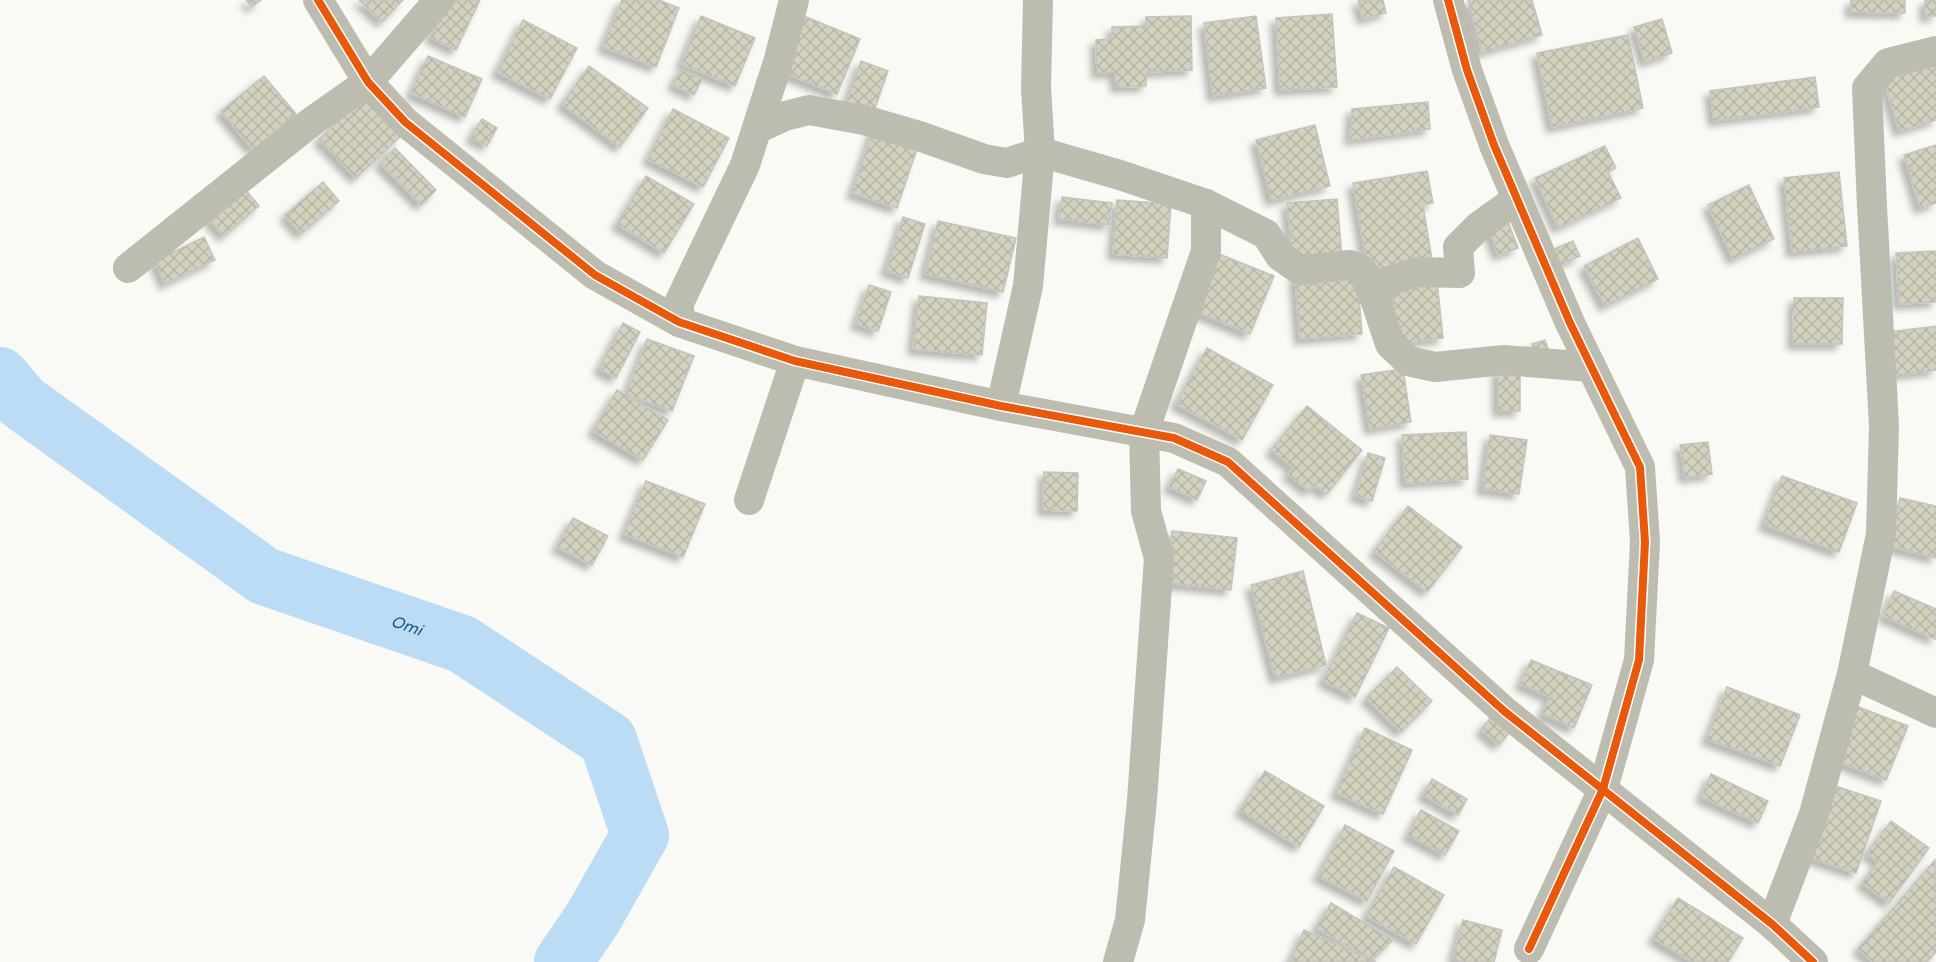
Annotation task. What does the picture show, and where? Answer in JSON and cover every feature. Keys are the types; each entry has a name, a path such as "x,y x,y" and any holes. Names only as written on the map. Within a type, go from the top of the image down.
{"street":[{"path":"318,0 368,82 405,122 595,275 679,322 795,361 1001,406 1174,438 1228,462 1504,711 1772,924 1813,962"},
{"path":"128,268 310,123 368,82 439,0"},
{"path":"679,322 679,303 745,165 779,59 794,0"},
{"path":"1001,406 1028,286 1040,152 1036,88 1038,0"},
{"path":"1448,0 1467,70 1494,145 1590,367 1640,467 1645,542 1639,660 1603,789 1529,949"},
{"path":"1772,924 1814,814 1852,674 1881,534 1884,426 1867,88 1888,63 1936,51"},
{"path":"757,129 785,116 809,110 864,120 984,159 1007,163 1040,152 1120,175 1206,204 1266,234 1280,256 1300,270 1350,265 1362,270 1375,299 1390,344 1408,361 1435,368 1504,360 1590,367"},
{"path":"1375,299 1385,282 1418,272 1460,273 1458,247 1478,227 1517,199"},
{"path":"1118,962 1130,920 1142,800 1159,558 1146,511 1144,432 1206,251 1206,204"},
{"path":"749,501 795,361"},
{"path":"1852,674 1936,713"}],"building":[{"path":"246,0 261,0 252,7"},
{"path":"359,0 403,0 382,22"},
{"path":"448,0 480,0 456,50 430,37"},
{"path":"622,0 659,0 679,8 656,67 603,47"},
{"path":"1358,0 1383,0 1386,13 1363,19"},
{"path":"1468,0 1532,0 1542,35 1482,52"},
{"path":"1851,0 1905,0 1905,13 1851,12"},
{"path":"1925,0 1936,0 1936,16 1925,16"},
{"path":"1332,14 1337,87 1280,90 1276,18"},
{"path":"701,16 755,38 735,86 681,64"},
{"path":"1191,16 1192,70 1146,72 1146,86 1116,87 1115,72 1097,73 1096,40 1112,39 1112,27 1146,26 1146,17"},
{"path":"1256,16 1266,88 1213,96 1204,23"},
{"path":"806,17 860,39 837,94 783,72"},
{"path":"1662,19 1672,53 1645,62 1634,27"},
{"path":"523,20 577,48 550,99 497,72"},
{"path":"1628,35 1643,108 1552,127 1537,53"},
{"path":"428,56 482,79 465,117 411,93"},
{"path":"861,61 888,71 874,111 847,102"},
{"path":"1936,64 1936,120 1899,131 1884,80"},
{"path":"589,66 648,108 620,147 562,104"},
{"path":"681,69 702,79 694,95 673,85"},
{"path":"264,76 296,114 253,150 221,111"},
{"path":"1815,77 1819,107 1714,121 1710,91"},
{"path":"363,98 400,137 356,178 319,139"},
{"path":"1428,102 1430,129 1350,140 1352,109"},
{"path":"673,109 729,138 703,187 648,159"},
{"path":"482,119 497,128 487,146 471,137"},
{"path":"1315,125 1330,186 1271,200 1256,140"},
{"path":"874,128 919,143 897,208 852,193"},
{"path":"1936,145 1936,203 1920,208 1904,155"},
{"path":"1605,146 1616,168 1608,172 1621,198 1558,228 1535,178"},
{"path":"395,148 436,190 421,205 380,163"},
{"path":"1427,171 1433,203 1423,205 1432,260 1368,271 1353,183"},
{"path":"1839,172 1847,246 1792,252 1784,178"},
{"path":"646,176 694,204 664,253 617,224"},
{"path":"323,182 339,201 301,234 285,215"},
{"path":"1749,185 1774,239 1733,259 1708,205"},
{"path":"244,188 259,206 224,236 209,219"},
{"path":"1062,197 1112,203 1109,225 1059,219"},
{"path":"1337,199 1342,258 1293,262 1287,203"},
{"path":"1117,200 1171,204 1167,258 1113,254"},
{"path":"1506,216 1518,248 1498,255 1487,223"},
{"path":"903,217 925,224 908,278 886,271"},
{"path":"938,221 1016,238 1003,292 925,274"},
{"path":"204,237 215,260 165,284 155,261"},
{"path":"1638,238 1658,279 1605,306 1584,266"},
{"path":"1573,241 1580,256 1559,265 1552,250"},
{"path":"1936,251 1936,302 1899,304 1896,253"},
{"path":"1219,254 1274,276 1250,334 1195,311"},
{"path":"1357,271 1362,334 1300,339 1295,276"},
{"path":"1437,281 1443,338 1397,344 1391,287"},
{"path":"869,285 891,292 878,331 856,324"},
{"path":"919,296 987,303 982,355 913,349"},
{"path":"1794,298 1843,298 1842,344 1793,344"},
{"path":"623,323 640,332 616,378 599,369"},
{"path":"1936,326 1936,370 1894,375 1889,332"},
{"path":"647,339 694,356 672,411 626,394"},
{"path":"1545,340 1550,355 1537,360 1532,344"},
{"path":"1207,348 1273,385 1242,440 1176,404"},
{"path":"1403,369 1411,422 1370,429 1361,375"},
{"path":"1498,369 1520,369 1520,411 1498,411"},
{"path":"617,390 668,420 643,460 593,431"},
{"path":"1307,406 1362,450 1327,494 1314,485 1309,491 1288,474 1293,468 1271,450"},
{"path":"1466,432 1468,479 1405,483 1402,435"},
{"path":"1490,435 1527,440 1519,494 1482,489"},
{"path":"1708,442 1712,474 1685,478 1680,445"},
{"path":"1368,453 1385,458 1372,501 1355,496"},
{"path":"1178,469 1206,481 1197,500 1169,487"},
{"path":"1044,472 1078,473 1077,511 1043,510"},
{"path":"1782,476 1857,503 1839,552 1764,525"},
{"path":"646,481 705,504 683,557 624,534"},
{"path":"1900,498 1936,506 1936,558 1888,546"},
{"path":"1408,506 1462,547 1427,592 1374,551"},
{"path":"573,518 608,536 592,565 557,547"},
{"path":"1172,531 1237,538 1231,590 1166,583"},
{"path":"1303,571 1326,665 1275,678 1251,585"},
{"path":"1894,591 1936,609 1935,639 1883,616"},
{"path":"1357,613 1389,628 1355,697 1323,681"},
{"path":"1531,660 1592,685 1574,728 1542,714 1550,697 1520,684"},
{"path":"1397,667 1432,701 1401,732 1366,698"},
{"path":"1727,687 1800,715 1780,766 1707,739"},
{"path":"1856,706 1908,726 1886,780 1834,760"},
{"path":"1491,717 1509,733 1499,745 1481,730"},
{"path":"1365,728 1412,750 1383,814 1336,793"},
{"path":"1265,771 1324,806 1299,847 1240,810"},
{"path":"1711,774 1768,801 1758,823 1701,797"},
{"path":"1432,779 1467,799 1458,815 1423,795"},
{"path":"1832,785 1881,801 1856,873 1808,857"},
{"path":"1421,810 1459,831 1445,855 1408,835"},
{"path":"1891,821 1929,848 1889,903 1862,883 1878,862 1867,853"},
{"path":"1345,825 1394,851 1367,901 1318,876"},
{"path":"1935,860 1936,952 1927,962 1873,962 1858,949"},
{"path":"1394,867 1444,895 1416,944 1366,916"},
{"path":"1678,898 1743,938 1728,962 1692,962 1653,938"},
{"path":"1331,903 1393,940 1372,960 1316,928"},
{"path":"1463,920 1502,930 1494,962 1465,962 1453,959"},
{"path":"1304,930 1372,960 1376,962 1290,962"}],"waterway":[{"name":"Omi","path":"0,376 22,402 264,576 462,644 608,740 640,835 593,918 563,962"}],"cycle path":[{"path":"318,0 368,82 405,122 595,275 679,322 795,361 1001,406 1174,438 1228,462 1504,711 1772,924 1813,962"},
{"path":"1448,0 1467,70 1494,145 1570,323 1640,467 1645,542 1639,660 1603,789 1529,949"}]}
